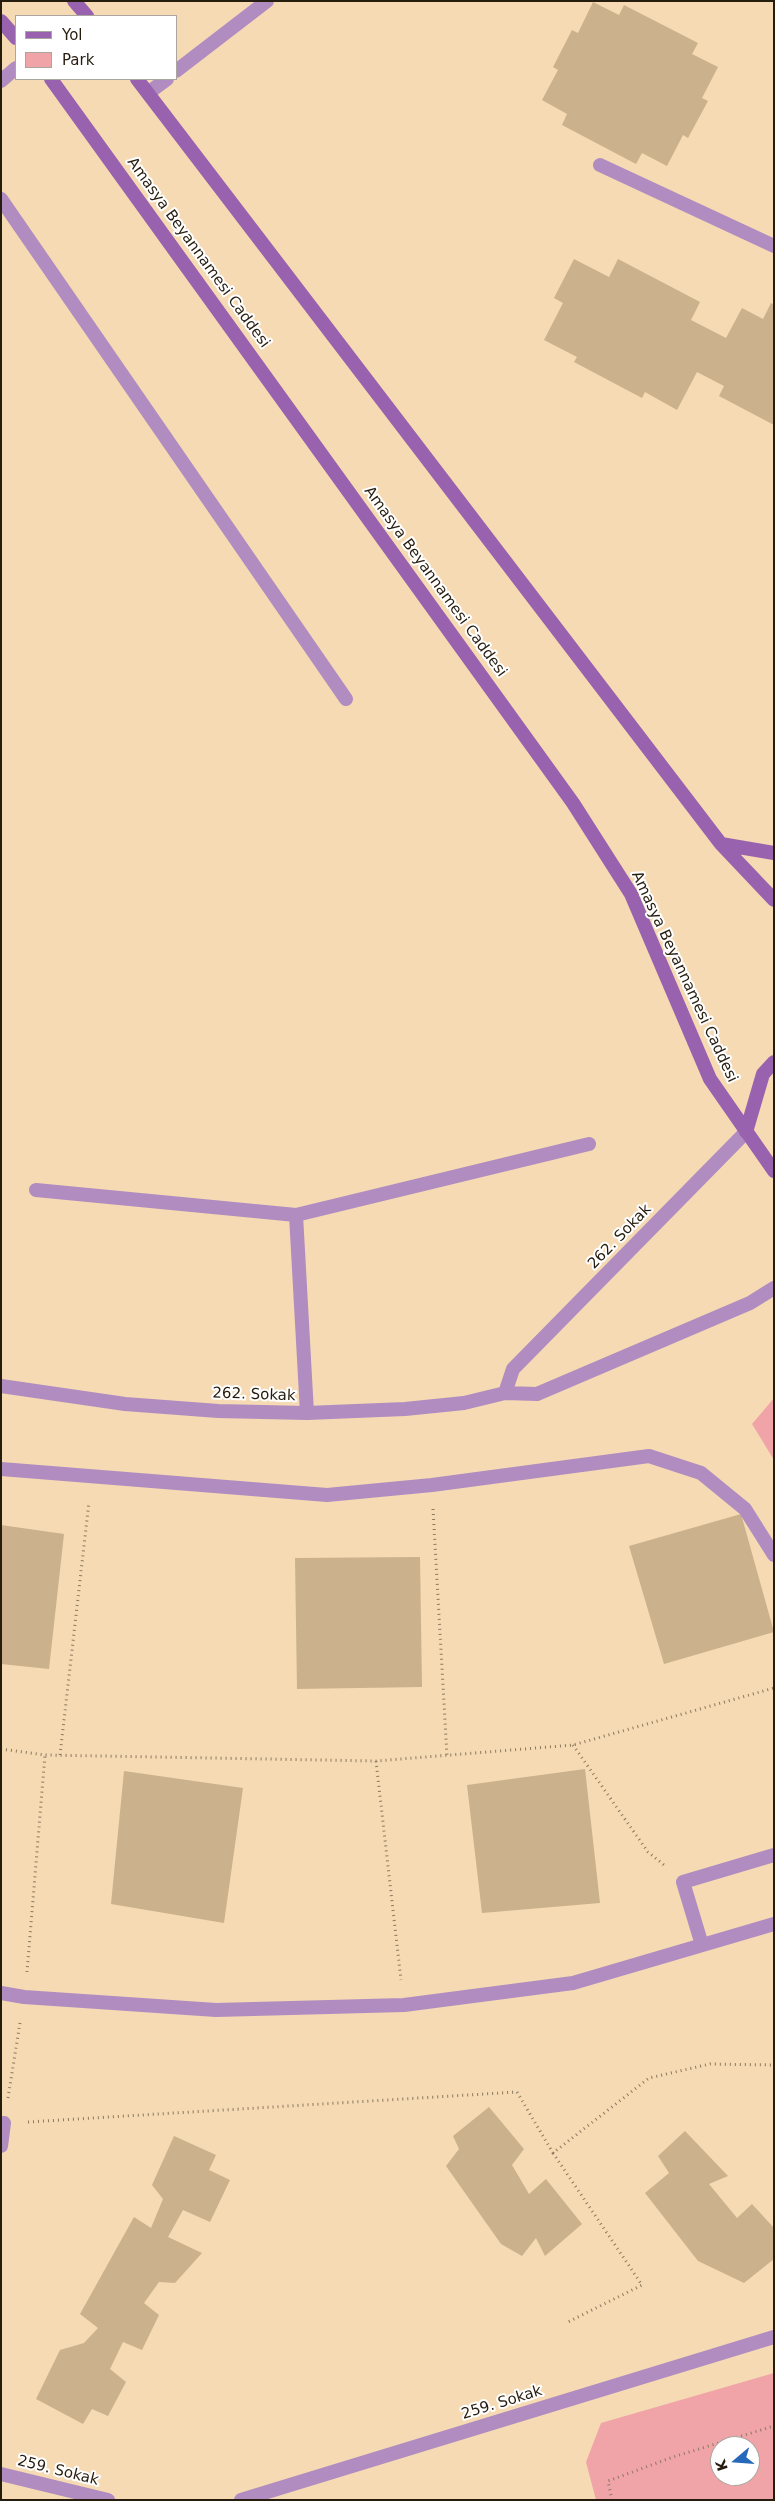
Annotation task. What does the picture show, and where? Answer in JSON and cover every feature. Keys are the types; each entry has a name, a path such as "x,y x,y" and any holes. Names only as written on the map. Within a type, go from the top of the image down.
{"main road":[{"path":"74,1 86,15"},
{"path":"1,21 15,37"},
{"name":"Amasya Beyannamesi Caddesi","path":"52,80 573,803 630,894 710,1079 774,1171"},
{"path":"138,80 721,844 774,900"},
{"path":"721,844 774,853"},
{"path":"746,1132 762,1074 774,1062"}],"street":[{"path":"178,69 267,1"},
{"path":"1,81 15,69"},
{"path":"148,93 166,80"},
{"path":"600,165 774,246"},
{"path":"1,199 346,699"},
{"name":"262. Sokak","path":"505,1392 513,1369 746,1132"},
{"path":"36,1190 296,1215 590,1144"},
{"path":"296,1215 307,1412"},
{"name":"262. Sokak","path":"1,1386 125,1404 218,1411 307,1412 405,1409 464,1402 505,1392 537,1394 750,1303 774,1288"},
{"path":"1,1469 326,1495 432,1485 649,1456 701,1473 745,1509 774,1555"},
{"path":"702,1945 683,1882 774,1855"},
{"path":"1,1993 24,1997 216,2010 404,2005 573,1983 702,1945 773,1928"},
{"path":"1,2146 4,2123"},
{"name":"259. Sokak","path":"241,2500 774,2337"},
{"name":"259. Sokak","path":"1,2474 108,2500"}],"path":[{"path":"60,1755 92,1476"},
{"path":"432,1485 447,1756"},
{"path":"1,1749 45,1755 376,1761 447,1756 573,1745 774,1688"},
{"path":"573,1745 648,1852 683,1882"},
{"path":"45,1755 24,1997 4,2123 518,2092 553,2153 642,2285 566,2323"},
{"path":"376,1761 404,2005"},
{"path":"553,2153 649,2078 710,2064 774,2065"},
{"path":"612,2500 608,2481 673,2457 774,2426"}],"green space":[{"path":"774,1398 774,1460 752,1424"},
{"path":"774,2373 774,2500 596,2500 586,2462 601,2423"}],"building":[{"path":"593,2 619,15 624,5 698,43 692,54 718,67 702,98 708,101 688,138 683,135 667,166 642,153 636,164 562,125 567,114 542,100 558,70 553,67 572,30 578,33"},
{"path":"574,259 609,277 618,259 700,302 691,320 726,338 742,308 763,319 771,303 774,305 774,425 719,396 724,386 697,372 677,410 645,392 642,398 574,362 577,357 544,340 563,303 554,298"},
{"path":"741,1514 774,1632 664,1664 629,1546"},
{"path":"1,1525 64,1534 49,1669 1,1664"},
{"path":"420,1557 422,1687 297,1689 295,1558"},
{"path":"585,1769 600,1903 482,1913 467,1785"},
{"path":"124,1771 243,1788 224,1923 111,1904"},
{"path":"489,2107 524,2149 512,2165 529,2194 546,2179 582,2224 545,2256 536,2238 522,2256 501,2244 446,2166 459,2149 453,2136"},
{"path":"685,2131 728,2176 709,2184 737,2218 752,2204 774,2228 774,2259 744,2283 698,2261 645,2193 669,2173 658,2156"},
{"path":"174,2136 216,2155 209,2170 230,2180 210,2222 183,2210 168,2237 202,2253 175,2283 159,2282 144,2303 159,2315 142,2350 123,2342 110,2369 126,2382 108,2416 92,2409 83,2424 36,2399 60,2350 84,2343 98,2328 80,2314 134,2217 151,2228 163,2199 152,2185"}]}
